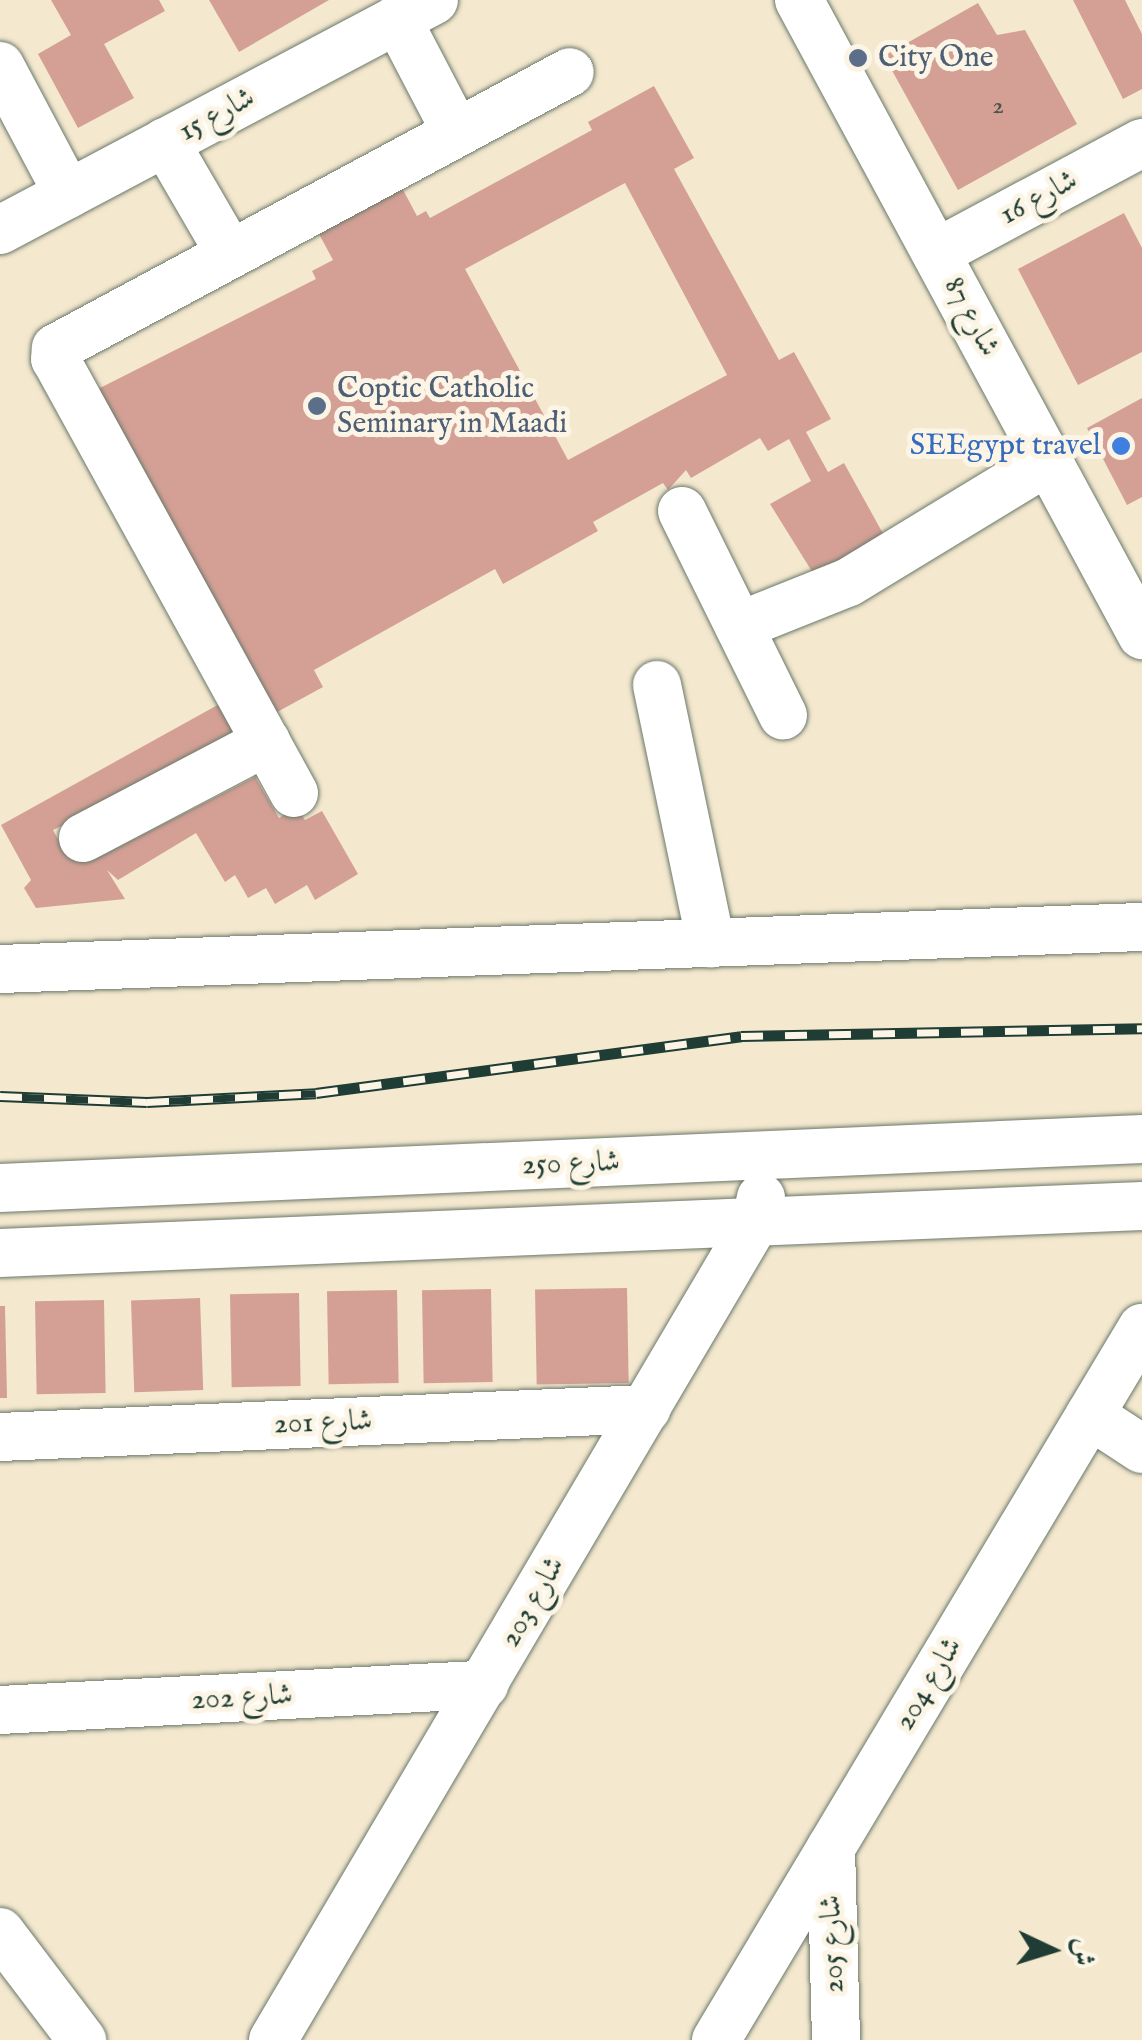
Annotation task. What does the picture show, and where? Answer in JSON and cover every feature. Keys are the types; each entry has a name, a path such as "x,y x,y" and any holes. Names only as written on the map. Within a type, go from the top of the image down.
{"street":[{"name":"شارع 87","path":"799,0 1142,635"},
{"path":"415,10 456,132"},
{"name":"شارع 15","path":"0,230 415,10"},
{"path":"0,66 68,194"},
{"path":"294,793 55,360 64,340 570,72"},
{"path":"165,142 230,252"},
{"name":"شارع 16","path":"936,253 1142,143"},
{"path":"739,626 849,582 1048,461"},
{"path":"682,511 783,715"},
{"path":"657,685 711,943"},
{"path":"83,838 266,742"},
{"path":"0,969 1142,927"},
{"name":"شارع 250","path":"0,1188 1142,1139"},
{"name":"شارع 203","path":"273,2040 756,1221 771,1156"},
{"path":"0,1253 1142,1206"},
{"name":"شارع 204","path":"716,2040 1142,1328"},
{"name":"شارع 201","path":"0,1436 646,1409"},
{"path":"1090,1415 1142,1448"},
{"name":"شارع 202","path":"0,1710 484,1686"},
{"name":"شارع 205","path":"831,1848 836,2040"},
{"path":"0,1932 82,2040"}],"building":[{"path":"51,0 159,0 165,11 104,44 134,98 78,128 38,54 71,35"},
{"path":"209,0 329,0 239,52"},
{"path":"1073,0 1125,0 1142,34 1142,89 1123,99"},
{"path":"978,3 997,35 1025,30 1077,124 958,190 884,56"},
{"name":"Coptic Catholic Seminary in Maadi","path":"654,86 694,158 674,169 779,360 794,352 831,419 806,432 828,472 844,463 891,548 821,586 770,504 811,481 789,439 768,451 760,438 691,478 686,470 668,490 663,483 593,522 598,531 503,584 495,569 314,670 323,687 268,717 90,393 316,279 312,271 333,260 319,234 329,228 319,208 401,186 417,216 426,211 430,218 592,130 588,122","holes":["625,183 727,375 568,460 465,269"]},
{"path":"1124,213 1142,248 1142,352 1078,385 1018,269"},
{"path":"1142,398 1142,497 1127,505 1087,428"},
{"path":"232,697 255,738 53,830 66,854 92,839 101,856 255,777 279,818 297,807 305,820 322,811 358,874 315,900 307,885 275,904 266,888 248,898 235,875 225,882 196,833 118,880 107,870 125,899 36,908 24,888 31,880 1,825"},
{"path":"627,1288 629,1383 537,1385 535,1290"},
{"path":"491,1289 493,1382 424,1383 422,1290"},
{"path":"397,1290 399,1383 329,1384 327,1291"},
{"path":"299,1293 301,1386 232,1387 230,1294"},
{"path":"200,1298 203,1390 134,1392 131,1300"},
{"path":"104,1300 106,1393 37,1394 35,1301"},
{"path":"0,1306 5,1306 7,1398 0,1398"}],"railway":[{"path":"0,1096 147,1102 316,1093 741,1036 1142,1028"}],"place":[{"name":"City One","path":"858,58"},
{"name":"Coptic Catholic Seminary in Maadi","path":"317,406"},
{"name":"SEEgypt travel","path":"1121,446"}]}
